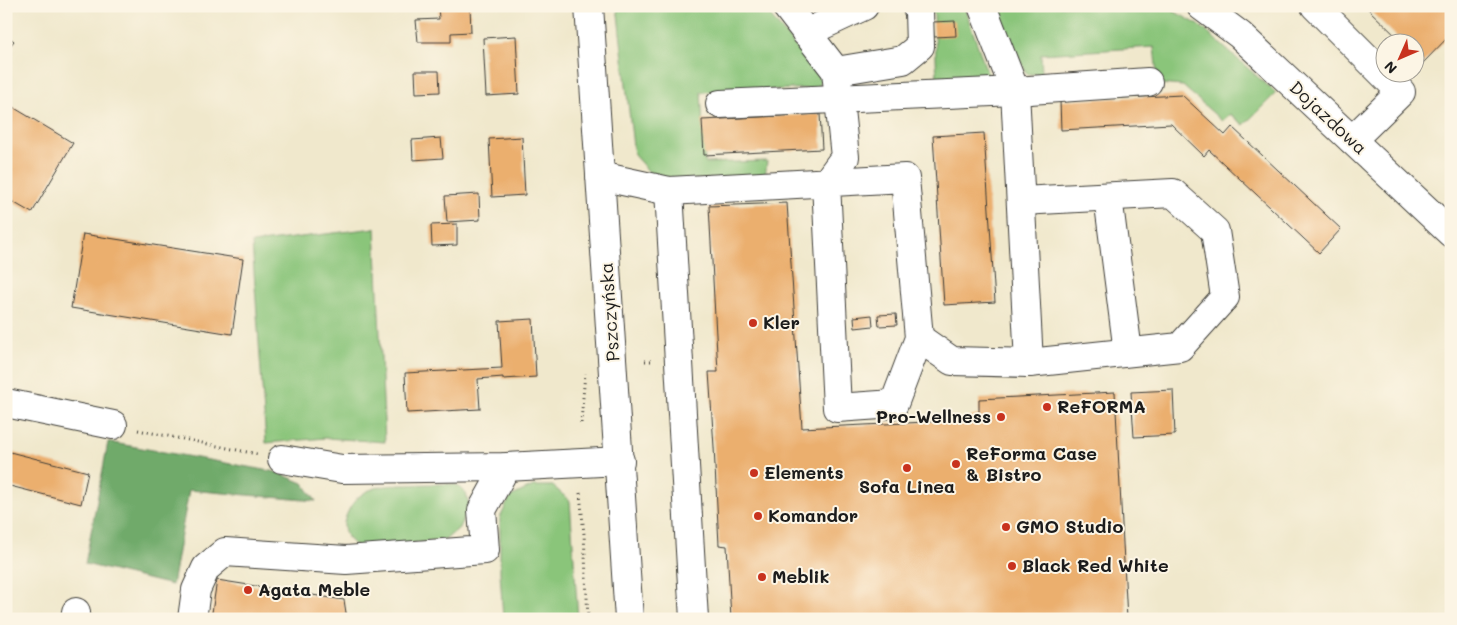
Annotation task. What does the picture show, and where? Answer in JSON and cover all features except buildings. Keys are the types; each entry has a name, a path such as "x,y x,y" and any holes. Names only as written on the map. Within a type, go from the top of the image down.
{"main road":[{"name":"Pszczyńska","path":"589,6 629,619"},
{"path":"600,176 669,191 826,183 905,178 919,338 894,404 837,408 826,183 845,157 840,100 836,71 786,6"},
{"path":"806,33 864,6"},
{"path":"836,71 903,60 920,46 919,11 916,6"},
{"path":"982,6 1015,91 1030,363"},
{"name":"Dojazdowa","path":"1201,6 1240,36 1451,233"},
{"path":"1315,6 1401,92 1352,140"},
{"path":"720,104 840,100 1148,82"},
{"path":"669,191 694,619"},
{"path":"919,338 952,361 1030,363 1180,347 1226,297 1215,232 1174,193 1021,202"},
{"path":"1108,197 1128,352"},
{"path":"6,403 113,425"},
{"path":"282,459 342,468 506,467 620,461"},
{"path":"192,619 196,590 206,568 224,552 346,560 485,550 482,510 506,467"}],"path":[{"path":"581,423 586,365"},
{"path":"113,425 282,459"},
{"path":"580,493 588,619"}],"green space":[{"path":"617,6 762,6 821,77 819,88 701,92 705,163 767,161 765,177 657,181 634,155"},
{"path":"927,6 964,6 991,84 854,87 937,80 934,15"},
{"path":"992,6 1164,6 1199,25 1276,93 1244,125 1230,114 1222,121 1183,86 1158,84 1154,47 1041,54 1042,74 1027,74"},
{"path":"375,228 385,442 326,438 266,443 252,243"},
{"path":"108,442 276,472 303,483 316,501 189,490 172,585 85,564"},
{"path":"457,485 466,493 469,505 459,528 445,540 359,548 352,543 345,532 344,523 350,508 355,500 370,490 387,486"},
{"path":"533,486 553,486 570,501 578,619 503,619 500,572 500,518 510,497"}],"place":[{"name":"Kler","path":"753,323"},
{"name":"ReFORMA","path":"1047,407"},
{"name":"Pro-Wellness","path":"1001,417"},
{"name":"ReForma Case & Bistro","path":"956,464"},
{"name":"Sofa Linea","path":"907,468"},
{"name":"Elements","path":"754,473"},
{"name":"Komandor","path":"758,516"},
{"name":"GMO Studio","path":"1006,527"},
{"name":"Black Red White","path":"1012,566"},
{"name":"Meblik","path":"762,577"},
{"name":"Agata Meble","path":"248,590"}]}
